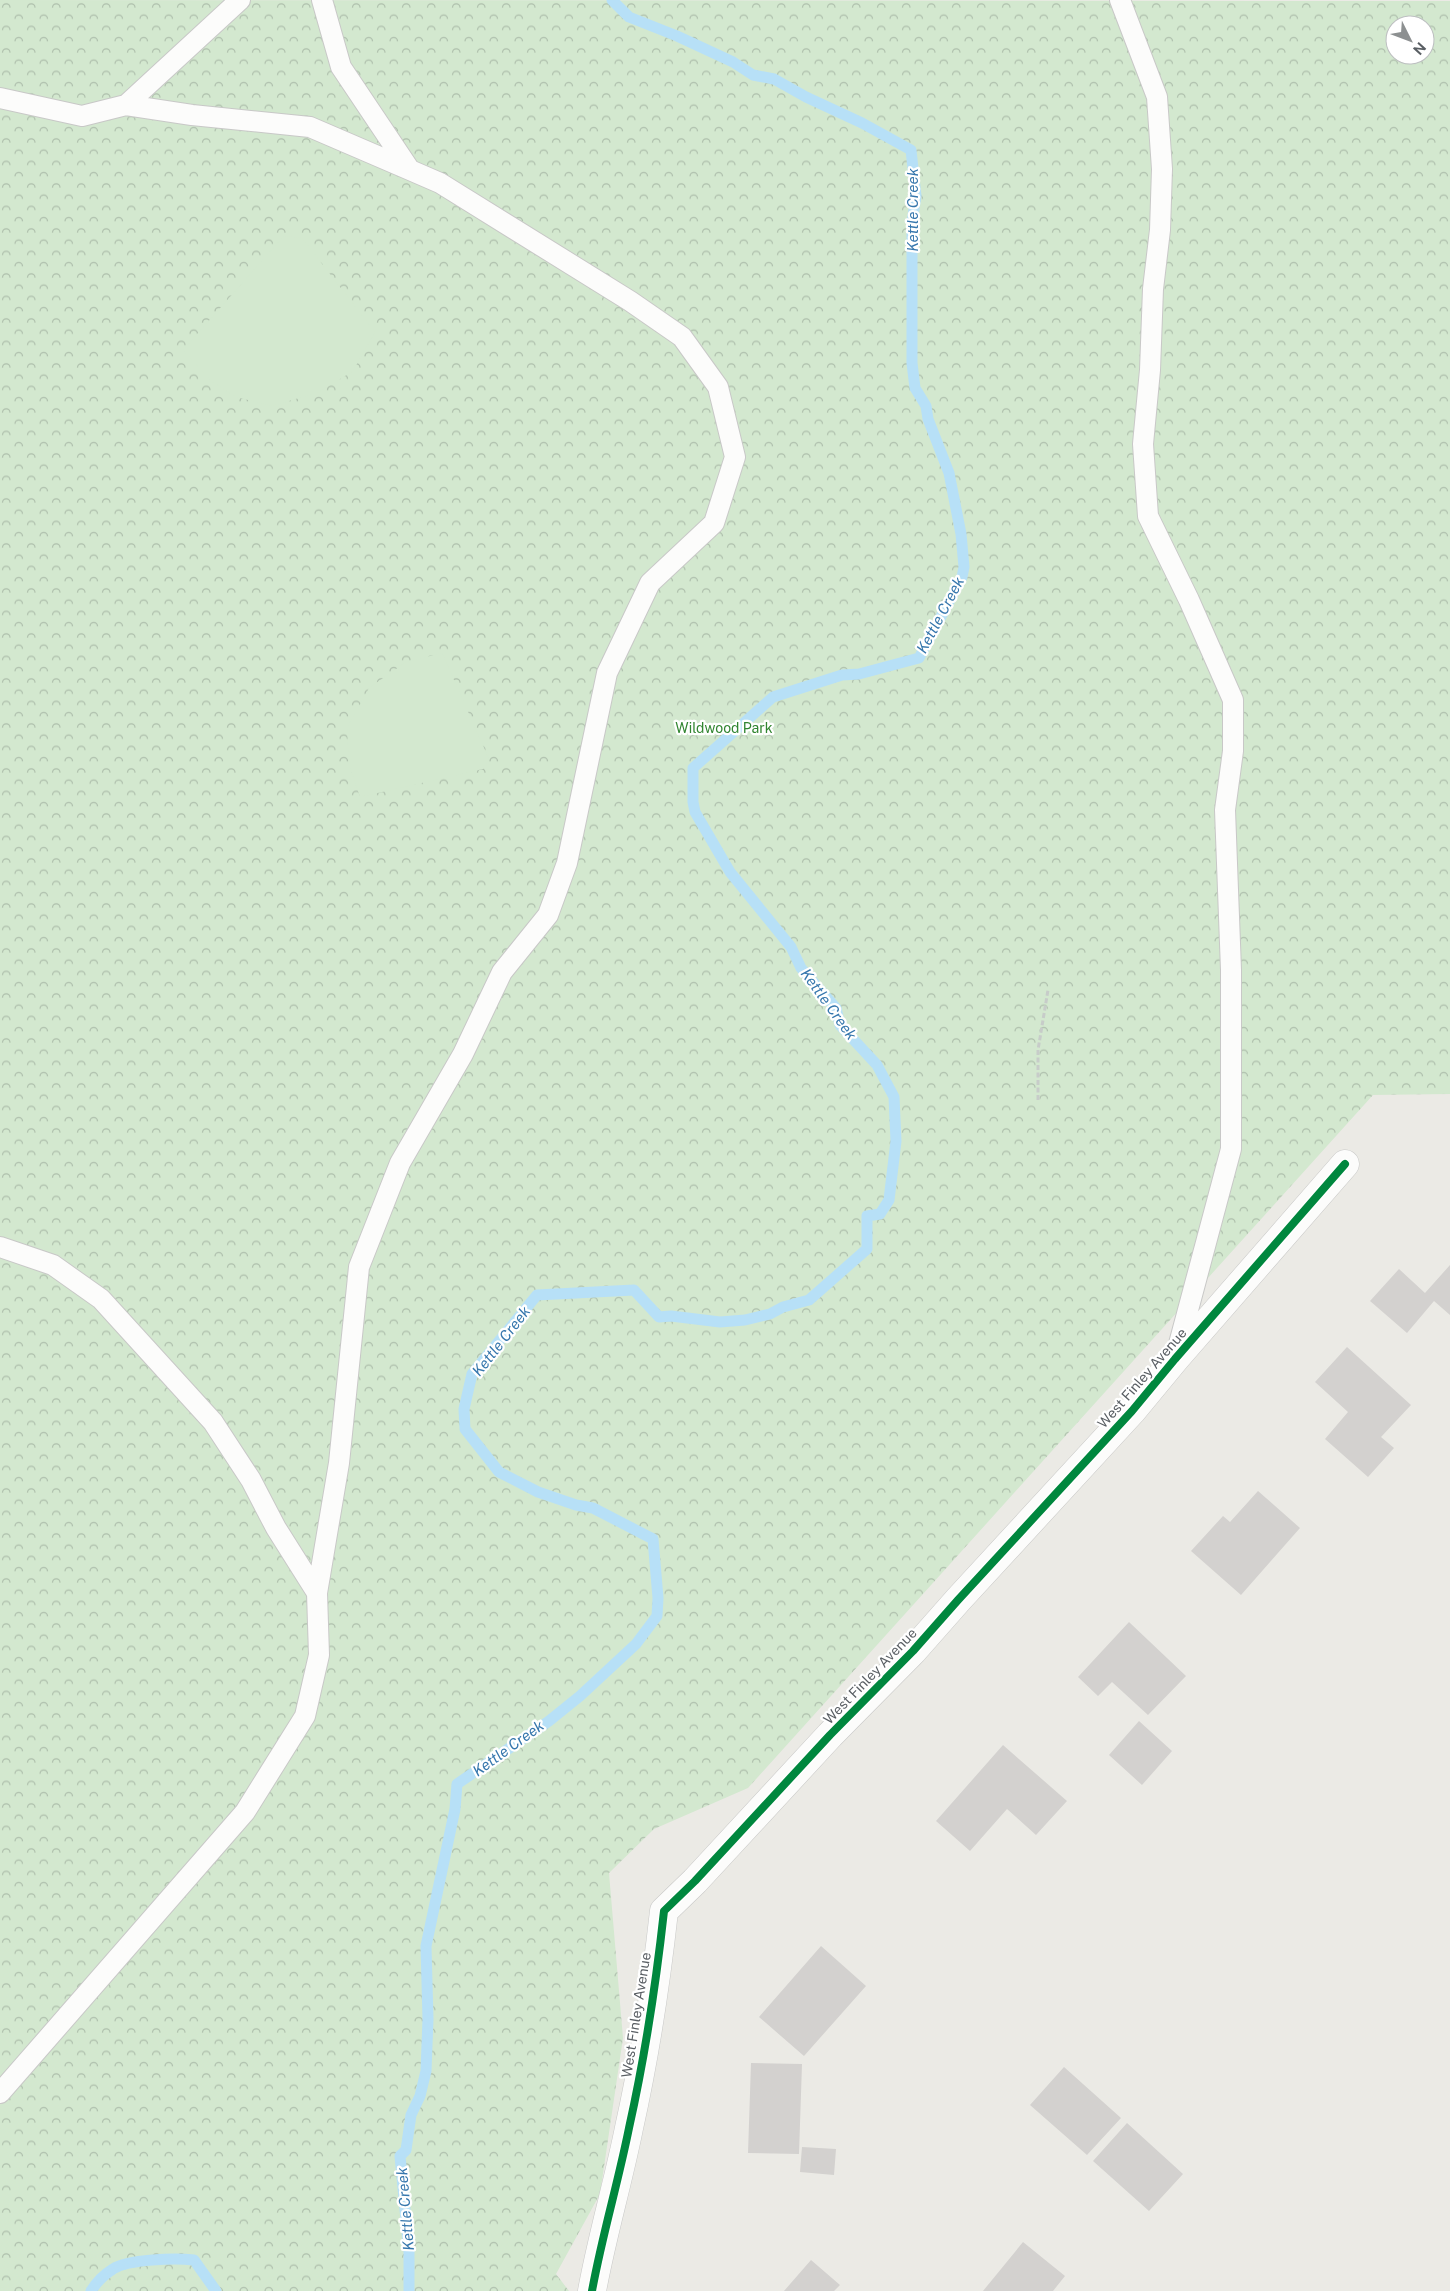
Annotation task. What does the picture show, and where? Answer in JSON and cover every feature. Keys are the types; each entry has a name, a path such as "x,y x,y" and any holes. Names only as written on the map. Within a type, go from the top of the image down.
{"street":[{"name":"West Finley Avenue","path":"592,2291 630,2128 656,1989 664,1911 695,1881 830,1735 913,1651 1132,1411 1175,1359 1346,1164"}],"lane":[{"path":"126,105 240,0"},
{"path":"322,0 341,67 410,170"},
{"path":"1120,0 1157,97 1162,169 1160,230 1153,289 1150,370 1143,444 1148,516 1189,600 1233,700 1233,751 1225,810 1231,970 1231,1149 1175,1359"},
{"path":"0,98 82,116 126,105 192,115 310,127 440,183 630,301 682,338 718,386 735,457 714,523 650,583 607,673 567,863 548,915 502,972 463,1054 400,1164 359,1267 339,1463 317,1594 319,1655 305,1716 245,1812 0,2093"},
{"path":"0,1247 53,1265 101,1299 213,1422 251,1480 276,1528 317,1594"}],"path":[{"path":"1038,1100 1038,1050 1048,990"}],"green space":[{"name":"Wildwood Park","path":"0,0 1450,1 1450,1094 1373,1095 748,1788 654,1829 609,1873 623,2038 600,2194 556,2274 569,2291 0,2291"},
{"path":"284,236 302,238 375,332 353,371 319,392 272,406 236,397 211,381 183,350"},
{"path":"442,653 489,759 483,769 360,797 349,765 347,728 369,688 406,662"}],"building":[{"path":"1450,1265 1450,1315 1434,1301 1407,1333 1370,1301 1399,1269 1425,1293"},
{"path":"1347,1347 1411,1405 1381,1437 1394,1448 1368,1477 1325,1439 1348,1412 1315,1382"},
{"path":"1258,1491 1300,1528 1241,1595 1191,1551 1223,1516 1230,1522"},
{"path":"1129,1622 1186,1676 1148,1715 1112,1682 1098,1696 1078,1677"},
{"path":"1139,1721 1172,1751 1142,1785 1109,1755"},
{"path":"1003,1745 1067,1801 1036,1835 1007,1809 970,1851 936,1821"},
{"path":"821,1946 866,1986 804,2056 759,2017"},
{"path":"751,2063 802,2064 799,2154 748,2153"},
{"path":"1064,2067 1121,2118 1087,2155 1030,2105"},
{"path":"1127,2123 1183,2174 1149,2211 1093,2161"},
{"path":"802,2147 836,2149 834,2175 800,2172"},
{"path":"1023,2242 1065,2276 1053,2291 983,2291"},
{"path":"811,2260 840,2285 834,2291 784,2291"}],"waterway":[{"name":"Kettle Creek","path":"409,2291 409,2252 400,2156 406,2150 411,2115 420,2096 426,2071 428,2019 426,1946 455,1809 457,1784 549,1721 580,1696 636,1644 657,1616 658,1598 653,1539 593,1508 576,1505 538,1492 499,1472 465,1429 464,1409 472,1374 537,1295 634,1290 659,1317 671,1316 720,1322 745,1320 770,1314 783,1307 809,1300 867,1249 867,1216 880,1214 889,1200 896,1141 894,1097 877,1065 840,1025 836,1008 801,968 791,947 730,872 695,812 693,802 693,768 773,697 842,675 859,674 919,658 962,577 964,567 961,534 949,473 928,419 926,406 915,388 912,363 912,222 916,196 911,150 774,79 753,75 733,62 677,36 629,17 612,0"},
{"name":"Kettle Creek","path":"91,2291 104,2276 120,2266 140,2261 176,2259 194,2260 216,2291"}],"cycle path":[{"path":"592,2291 625,2149 640,2074 654,1993 664,1911 695,1881 830,1735 913,1651 1132,1411 1345,1164"}]}
